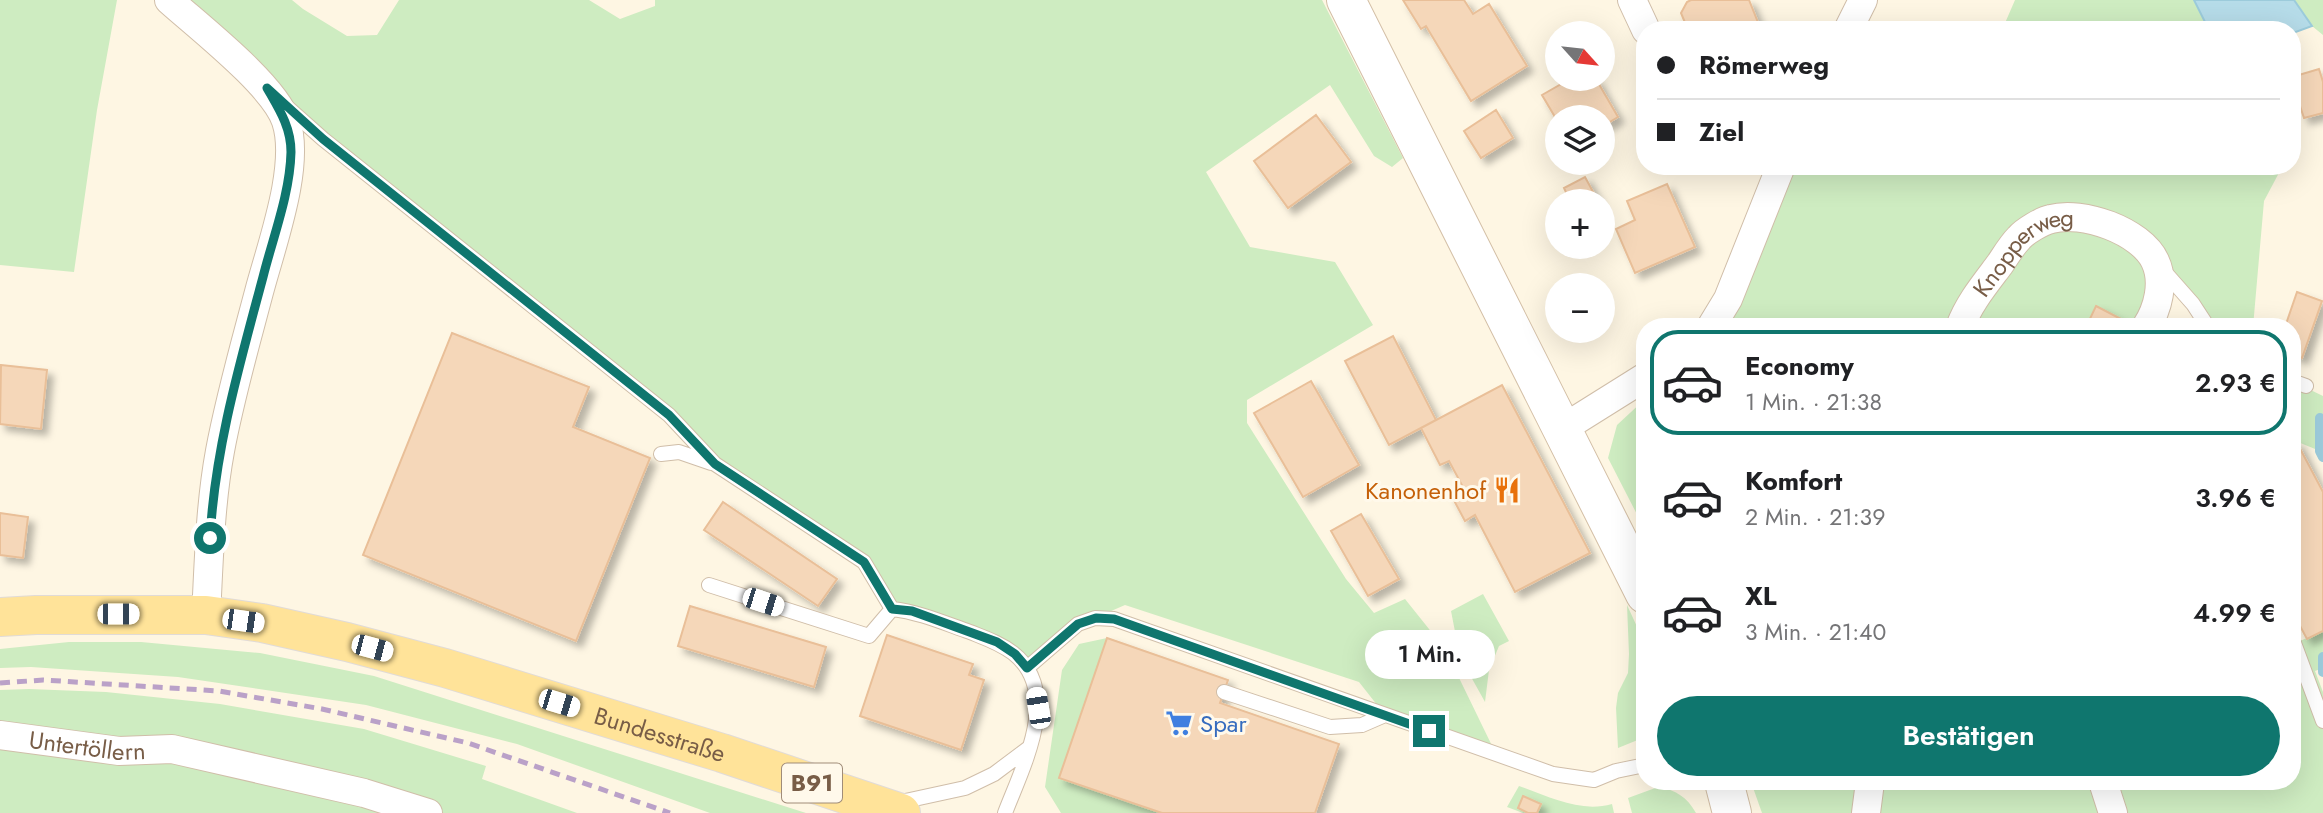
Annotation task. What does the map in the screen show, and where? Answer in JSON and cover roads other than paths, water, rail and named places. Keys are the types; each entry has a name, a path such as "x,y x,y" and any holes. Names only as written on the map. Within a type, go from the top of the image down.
{"main road":[{"path":"1346,0 1636,576"},
{"name":"Bundesstraße","path":"0,617 206,615 262,623 445,668 722,753 891,809"},
{"path":"1726,790 1732,813"}],"street":[{"path":"169,0 267,88 286,120 291,151 284,196 230,399 219,454 212,500 206,615"},
{"path":"1632,0 1642,21"},
{"path":"1853,21 1863,0"},
{"path":"1716,318 1728,299 1770,175"},
{"name":"Knopperweg","path":"1964,318 2020,236 2051,219 2079,217 2105,223 2138,240 2155,261"},
{"path":"2152,318 2160,290 2155,261"},
{"path":"1562,429 1636,383"},
{"name":"Untertöllern","path":"0,736 119,751 172,749 364,793 428,813"},
{"path":"1866,813 1869,790"},
{"path":"2106,790 2113,813"}],"lane":[{"path":"267,88 323,139 669,415 715,464 864,562 892,609"},
{"path":"2155,261 2202,318"},
{"path":"661,454 678,452 715,464"},
{"path":"709,585 869,636 892,609"},
{"path":"892,609 912,611 997,642 1015,654 1027,668 1035,686 1038,708 1031,746 1005,813"},
{"path":"1027,668 1078,624 1096,618 1114,619 1568,778 1594,780 1636,768"},
{"path":"2301,662 2323,721"},
{"path":"1224,692 1330,727 1362,726 1385,715"},
{"path":"891,809 965,788 994,774 1031,746"}],"water":[{"path":"2194,0 2294,0 2312,26 2301,30 2301,21 2204,21"}],"waterway":[{"path":"2320,418 2320,451 2323,457"},
{"path":"2323,657 2323,672"}],"railway":[{"path":"0,683 43,680 219,691 322,709 468,743 670,813"}],"place":[{"name":"Kanonenhof","path":"1507,490"},
{"name":"Spar","path":"1179,723"}]}
